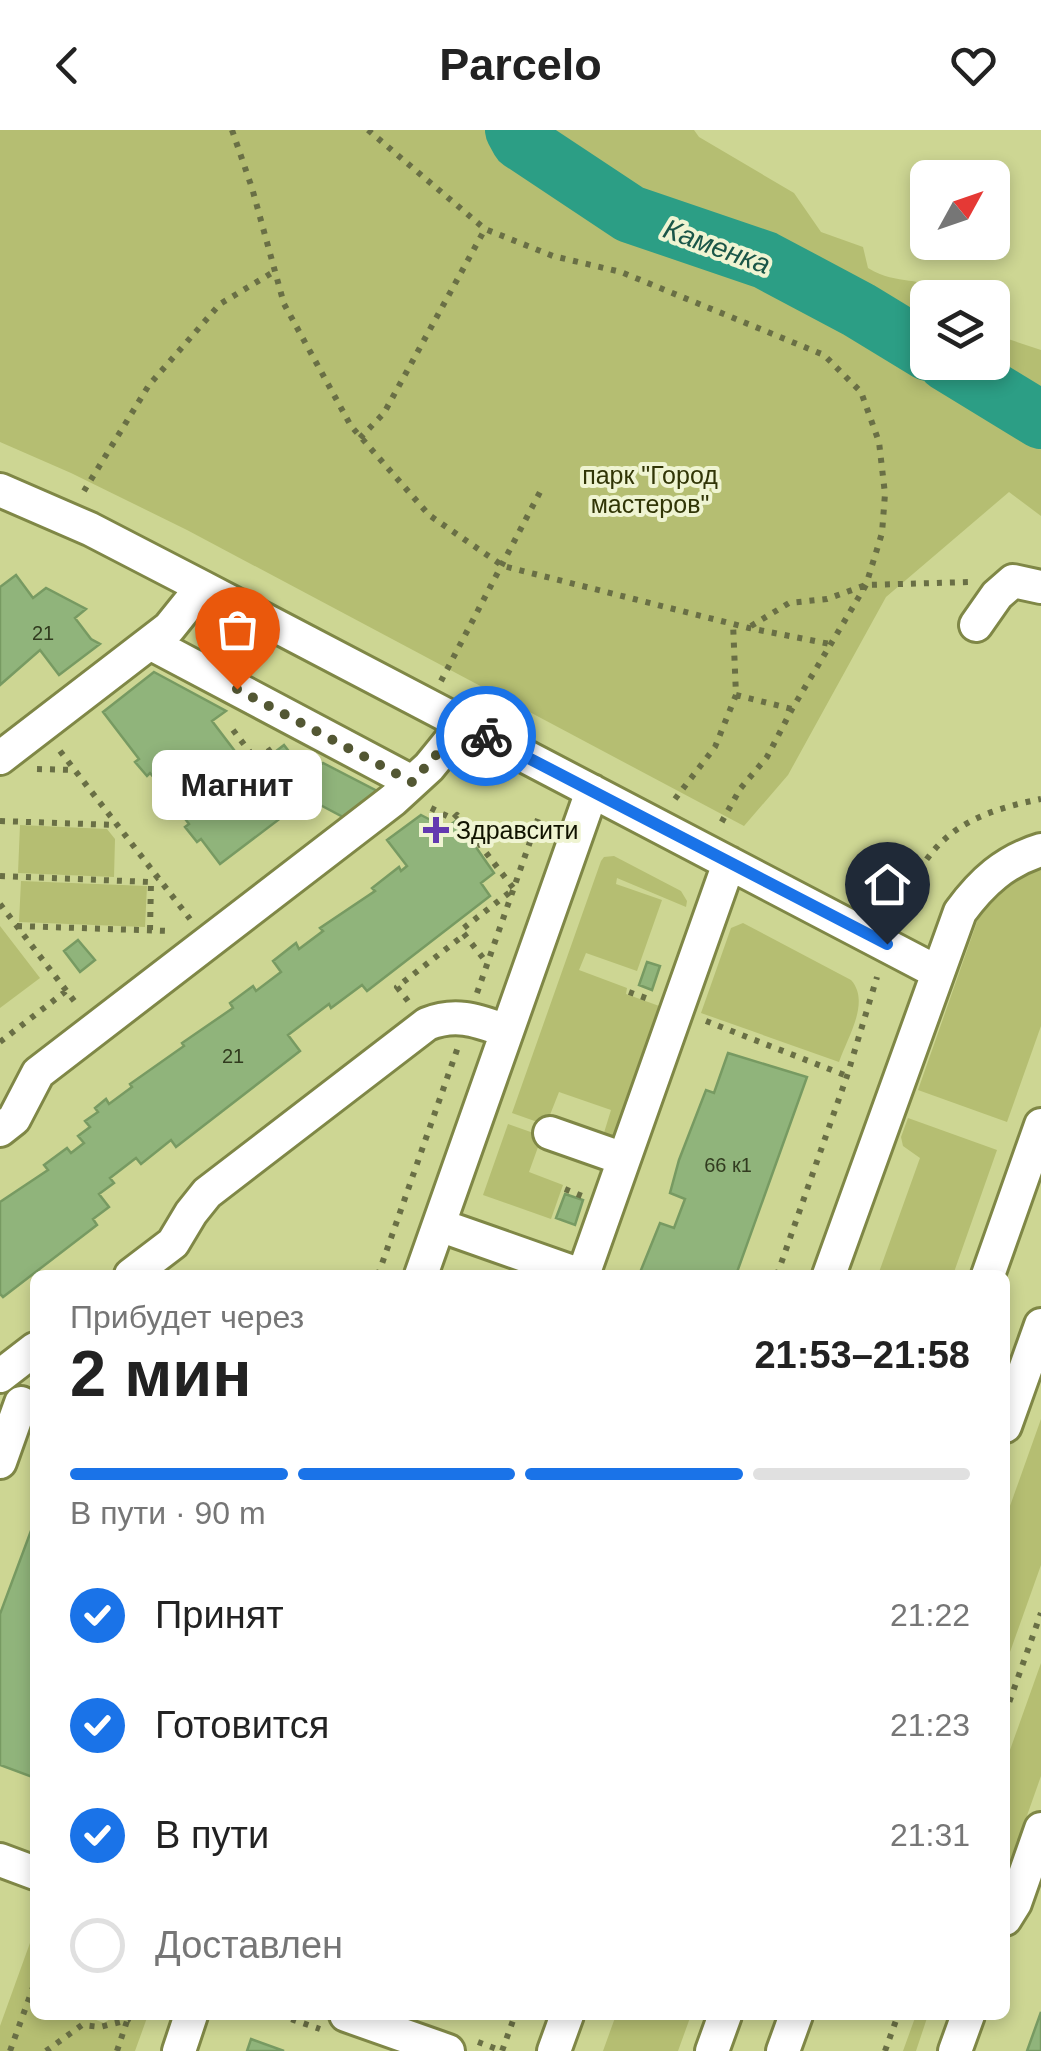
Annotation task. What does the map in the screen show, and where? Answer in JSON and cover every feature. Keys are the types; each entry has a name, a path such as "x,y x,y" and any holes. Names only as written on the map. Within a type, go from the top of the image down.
{"street":[{"path":"3,496 90,529 937,972"},
{"path":"976,625 997,595 1027,584"},
{"path":"0,758 150,642 188,608 202,587"},
{"path":"150,642 407,787"},
{"path":"0,1130 14,1120 38,1073 204,937 407,787 464,724"},
{"path":"423,1270 592,791"},
{"path":"830,1270 960,912 980,886 1006,864 1041,850"},
{"path":"584,1270 729,862"},
{"path":"138,1270 173,1243 207,1193 426,1024 446,1016 468,1018 507,1031"},
{"path":"990,1270 1041,1125"},
{"path":"550,1132 624,1159"},
{"path":"439,1225 568,1270"},
{"path":"1010,1412 1041,1325"},
{"path":"0,1376 30,1353"},
{"path":"2,1453 19,1402"},
{"path":"1010,1911 1041,1829"},
{"path":"0,1860 30,1871"},
{"path":"179,2051 189,2020"},
{"path":"360,2020 448,2051"},
{"path":"554,2051 565,2020"},
{"path":"712,2051 722,2020"},
{"path":"783,2051 794,2020"},
{"path":"955,2051 966,2020"}],"path":[{"path":"232,130 284,304 360,438 428,515 502,566 749,628 830,644"},
{"path":"368,130 485,230 554,256 621,272 824,356 861,392 879,442 885,494 882,534 866,585 792,709 768,758 740,789 720,825"},
{"path":"360,438 384,413 485,230"},
{"path":"84,492 148,385 220,304 275,271"},
{"path":"428,705 540,492"},
{"path":"749,628 790,603 827,599 866,585 1027,584"},
{"path":"673,800 715,747 736,695 733,624"},
{"path":"736,695 792,709"},
{"path":"41,726 118,825 154,880 204,937"},
{"path":"407,787 452,819 457,815 514,889 461,930 487,964"},
{"path":"896,918 928,855 958,827 998,808 1041,799"},
{"path":"0,821 118,825"},
{"path":"0,876 154,880"},
{"path":"150,930 154,880"},
{"path":"0,904 95,1028"},
{"path":"17,926 150,930 204,937"},
{"path":"426,1024 397,986 464,934"},
{"path":"779,1270 847,1076 877,977"},
{"path":"0,1042 66,990"},
{"path":"677,1010 847,1076"},
{"path":"1010,1700 1041,1613"},
{"path":"10,2051 30,1996"},
{"path":"46,2051 59,2048 82,2025 100,2028 121,2020"},
{"path":"117,2051 128,2020"},
{"path":"502,2051 512,2020"},
{"path":"885,2051 896,2020"}],"green space":[{"name":"парк \"Город мастеров\"","path":"0,130 694,130 699,137 794,193 821,232 863,247 868,268 910,281 910,380 1010,380 1010,340 1041,350 1041,516 1009,492 886,597 788,775 744,826 187,530 0,442"},
{"path":"20,825 107,829 115,839 114,877 18,873"},
{"path":"614,856 681,891 687,901 686,907 617,878 616,884 662,900 637,971 586,953 579,970 627,988 626,994 662,1007 615,1140 603,1136 611,1110 559,1092 546,1125 512,1113 601,861"},
{"path":"1041,869 1041,1026 1007,1122 918,1090 978,919 1004,887"},
{"path":"21,881 147,886 145,927 19,922"},
{"path":"743,923 851,980 857,989 858,1009 839,1062 701,1013 731,928"},
{"path":"0,926 40,978 0,1008"},
{"path":"908,1118 997,1150 955,1270 880,1270 920,1158 903,1146 901,1137"},
{"path":"508,1124 542,1136 529,1172 563,1185 551,1219 483,1195"},
{"path":"1041,1419 1041,1565 1010,1652 1010,1506"},
{"path":"1041,1663 1041,1776 1010,1864 1010,1750"},
{"path":"30,1943 30,2020 146,2020 135,2051 0,2051 0,2026"},
{"path":"614,2020 689,2020 678,2051 603,2051"},
{"path":"914,2020 926,2020 916,2051 903,2051"}],"building":[{"path":"16,575 33,598 46,588 86,609 75,618 91,639 100,644 59,675 40,650 0,685 0,587"},
{"path":"154,672 226,711 212,721 250,771 284,745 307,775 323,763 379,792 345,818 307,798 220,864 201,839 197,842 185,827 189,824 180,812 176,815 155,788 160,785 150,773 147,776 135,762 139,759 103,712"},
{"path":"421,815 446,828 457,820 494,873 481,883 490,896 367,991 362,985 288,1035 300,1051 176,1147 171,1140 141,1164 136,1158 110,1178 114,1183 99,1194 109,1207 93,1219 97,1225 38,1270 30,1270 30,1276 3,1297 0,1202 48,1170 44,1165 67,1148 71,1153 84,1143 78,1136 90,1127 85,1121 98,1112 95,1108 106,1099 109,1104 132,1087 130,1084 184,1046 182,1043 233,1008 230,1003 253,986 256,991 281,972 273,961 296,943 299,949 323,931 320,928 375,891 372,888 399,867 401,871 407,866 387,840"},
{"path":"78,940 95,960 80,972 64,951"},
{"path":"647,962 660,966 652,990 639,985"},
{"path":"728,1053 807,1077 738,1270 641,1270 660,1223 674,1228 685,1199 670,1193 679,1160 706,1090 714,1093"},
{"path":"565,1194 583,1200 575,1225 556,1218"},
{"path":"30,1533 30,1776 0,1765 0,1614"},
{"path":"1041,2012 1041,2051 1027,2051"},
{"path":"251,2039 284,2051 247,2051"}],"waterway":[{"name":"Каменка","path":"514,130 520,141 630,214 765,260 910,341"},
{"name":"Каменка","path":"975,380 1041,420"}],"way so far":[{"path":"237,689 412,782 464,724 486,736"}],"place":[{"name":"Магнит","path":"237,689"},
{"name":"Здравсити","path":"436,830"}],"route":[{"path":"486,736 887,944"}]}
